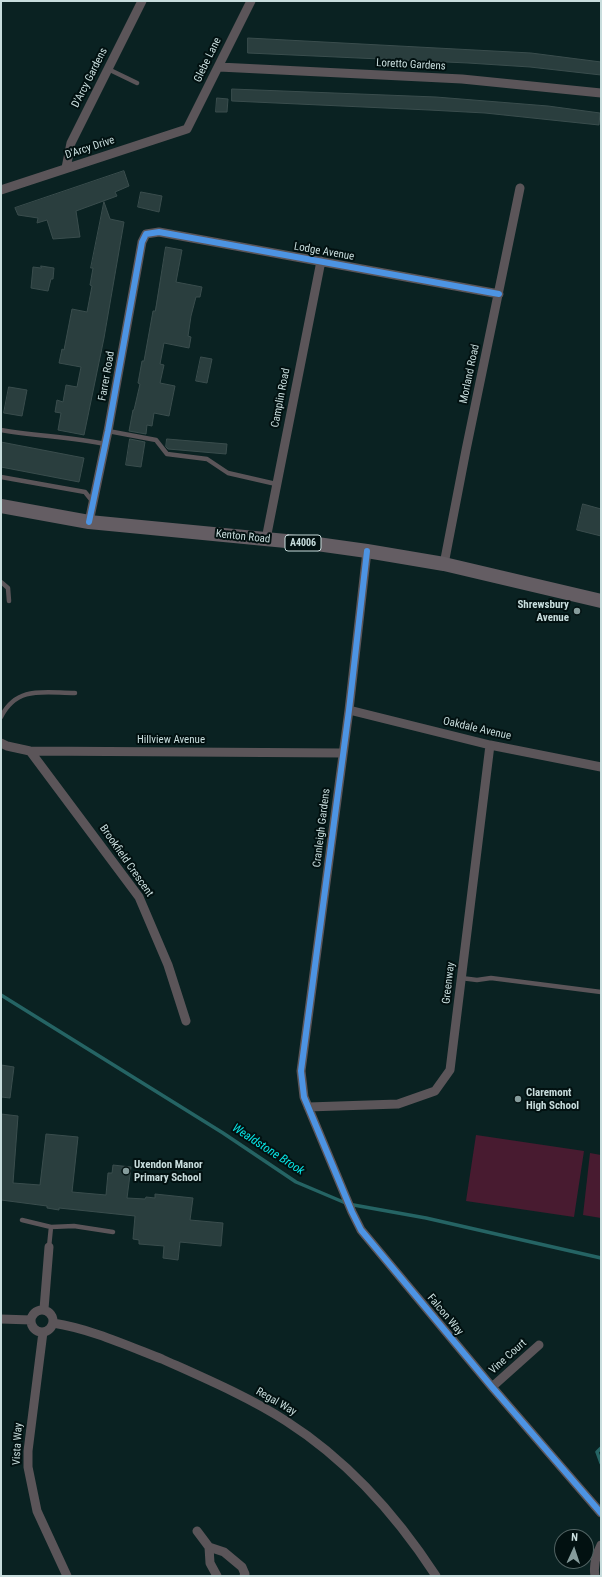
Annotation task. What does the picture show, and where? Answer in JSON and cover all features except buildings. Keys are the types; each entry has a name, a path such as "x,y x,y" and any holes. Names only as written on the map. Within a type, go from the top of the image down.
{"main road":[{"name":"Kenton Road","path":"1,506 89,522 266,539 367,551 444,564 601,601"}],"street":[{"name":"D'Arcy Gardens","path":"66,168 71,143 142,1"},
{"name":"Glebe Lane","path":"187,129 251,1"},
{"name":"Loretto Gardens","path":"218,67 462,79 601,93"},
{"name":"D'Arcy Drive","path":"1,190 187,129"},
{"name":"Morland Road","path":"444,564 520,188"},
{"name":"Lodge Avenue","path":"146,234 159,232 499,294"},
{"name":"Farrer Road","path":"89,522 108,431 142,242 146,234"},
{"name":"Camplin Road","path":"266,539 321,262"},
{"name":"Cranleigh Gardens","path":"308,1108 304,1097 301,1070 342,753 349,710 367,551"},
{"name":"Oakdale Avenue","path":"349,710 490,745 601,767"},
{"name":"Hillview Avenue","path":"1,743 7,746 30,751 342,753"},
{"name":"Greenway","path":"308,1108 398,1104 435,1090 450,1070 490,745"},
{"name":"Brookfield Crescent","path":"30,751 139,897 168,965 186,1021"},
{"name":"Falcon Way","path":"308,1108 361,1230 492,1387 601,1513"},
{"path":"44,1309 50,1247"},
{"path":"44,1309 52,1314 53,1323 48,1330 43,1332 36,1330 33,1327 31,1320 35,1312 44,1309"},
{"path":"1,1319 31,1320"},
{"name":"Regal Way","path":"53,1323 99,1334 182,1368 254,1403 286,1421 307,1436 352,1473 418,1547 436,1576"},
{"name":"Vista Way","path":"43,1332 28,1451 28,1467 37,1511 67,1576"},
{"name":"Vine Court","path":"492,1387 539,1345"},
{"path":"197,1531 209,1546 224,1552 242,1567 245,1574 244,1576"},
{"path":"595,1576 594,1570 596,1555 601,1545"},
{"path":"209,1546 210,1562 217,1576"}],"lane":[{"path":"108,69 137,83"},
{"path":"1,430 25,434 61,436 105,444"},
{"path":"108,431 156,440 166,454 207,459 228,473 276,484"},
{"path":"1,477 85,492 93,502"},
{"path":"1,582 8,588 9,601"},
{"path":"1,717 7,705 20,696 36,693 75,693"},
{"path":"461,978 477,980 491,978 601,992"},
{"path":"22,1220 51,1227 74,1226 113,1232"},
{"path":"50,1247 51,1227"}],"shaded area":[{"path":"476,1135 584,1151 574,1217 466,1201"},
{"path":"590,1153 601,1155 601,1218 583,1215"}],"waterway":[{"name":"Wealdstone Brook","path":"1,995 223,1133 296,1182 348,1204 426,1218 601,1258"},
{"name":"Wealdstone Brook","path":"601,1448 597,1452 601,1463"}],"cycle path":[{"path":"89,522 108,431 142,242 146,234 159,232 499,294"},
{"path":"367,551 349,710 301,1071 304,1097 361,1230 492,1387 601,1513"}],"place":[{"name":"Shrewsbury Avenue","path":"577,611"},
{"name":"Claremont High School","path":"518,1099"},
{"name":"Uxendon Manor Primary School","path":"126,1171"}]}
